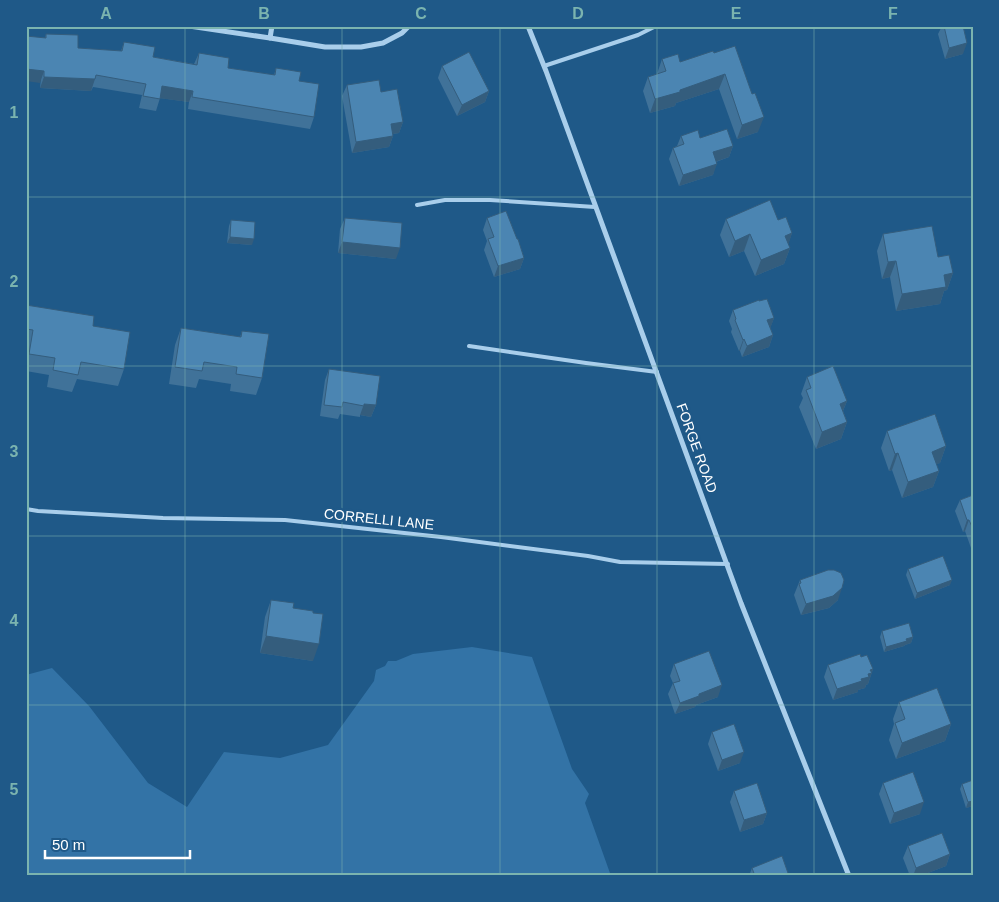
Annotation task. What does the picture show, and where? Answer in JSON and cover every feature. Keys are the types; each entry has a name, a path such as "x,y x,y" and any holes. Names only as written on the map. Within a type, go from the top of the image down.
{"street":[{"path":"189,26 325,48 361,47 383,43 402,33 409,26"},
{"path":"270,38 272,26"},
{"name":"FORGE ROAD","path":"528,26 741,603 849,876"}],"lane":[{"path":"544,66 656,26"},
{"path":"417,205 445,200 490,200 596,207"},
{"path":"468,346 586,364 657,372"},
{"name":"CORRELLI LANE","path":"26,509 163,518 285,520 440,537 588,556 620,562 728,564"}],"shaded area":[{"path":"472,647 532,657 572,769 589,794 585,803 611,876 26,876 26,675 52,668 89,706 148,783 187,807 224,752 280,758 328,745 374,681 376,670 385,666 388,661 396,661 413,654"}],"building":[{"path":"944,26 963,26 967,43 949,48"},
{"path":"46,34 78,35 78,48 122,51 124,42 155,47 153,57 197,65 199,53 229,58 228,68 275,75 276,68 301,72 299,81 319,84 314,117 192,97 193,91 162,86 160,99 143,96 146,84 96,75 95,79 44,77 44,71 26,69 26,36 46,38"},
{"path":"735,46 752,94 755,93 764,117 742,125 725,74 680,90 680,92 655,99 648,77 666,71 662,59 678,54 680,62"},
{"path":"469,52 489,91 462,105 442,66"},
{"path":"379,80 381,92 397,89 403,122 391,124 393,136 356,142 347,85"},
{"path":"727,129 733,146 713,152 717,164 683,175 673,148 684,144 681,136 698,130 700,138"},
{"path":"770,200 778,220 786,217 792,233 785,236 790,248 761,260 750,234 735,241 726,219"},
{"path":"506,211 524,258 498,266 488,239 494,237 487,218"},
{"path":"345,218 402,223 400,248 342,242"},
{"path":"231,220 255,222 254,239 230,237"},
{"path":"932,226 938,257 949,255 953,273 944,275 946,287 902,294 896,261 888,262 883,234"},
{"path":"767,299 774,318 767,320 773,335 747,346 735,320 733,310 759,300"},
{"path":"26,305 94,316 93,326 130,332 124,369 81,362 78,375 53,370 55,358 29,354 33,330 26,329"},
{"path":"181,328 241,337 242,331 269,334 262,378 236,374 237,367 204,362 202,371 175,367"},
{"path":"833,366 847,401 840,404 847,422 822,432 806,390 811,388 807,377"},
{"path":"329,369 380,376 376,405 364,404 364,406 343,402 342,407 324,405"},
{"path":"935,414 946,446 932,452 939,471 908,482 898,453 895,454 887,431"},
{"path":"973,495 973,529 969,520 967,520 960,500"},
{"path":"943,556 952,580 917,593 908,569"},
{"path":"828,570 841,573 844,580 842,588 833,596 806,604 799,584 801,583 800,580"},
{"path":"271,600 294,603 293,608 323,614 319,644 266,636"},
{"path":"909,623 913,637 906,639 907,641 886,647 882,631"},
{"path":"709,651 722,685 680,703 673,683 680,681 674,664"},
{"path":"860,654 861,657 867,655 873,669 870,670 872,673 868,674 869,677 861,679 862,681 837,689 828,665"},
{"path":"937,688 951,724 902,743 895,723 905,719 899,702"},
{"path":"734,724 744,752 722,760 712,732"},
{"path":"913,772 924,802 894,813 883,783"},
{"path":"973,780 973,801 968,802 962,784"},
{"path":"757,783 767,813 744,820 734,791"},
{"path":"942,833 950,854 916,868 908,846"},
{"path":"782,856 789,876 755,876 752,868"}]}
